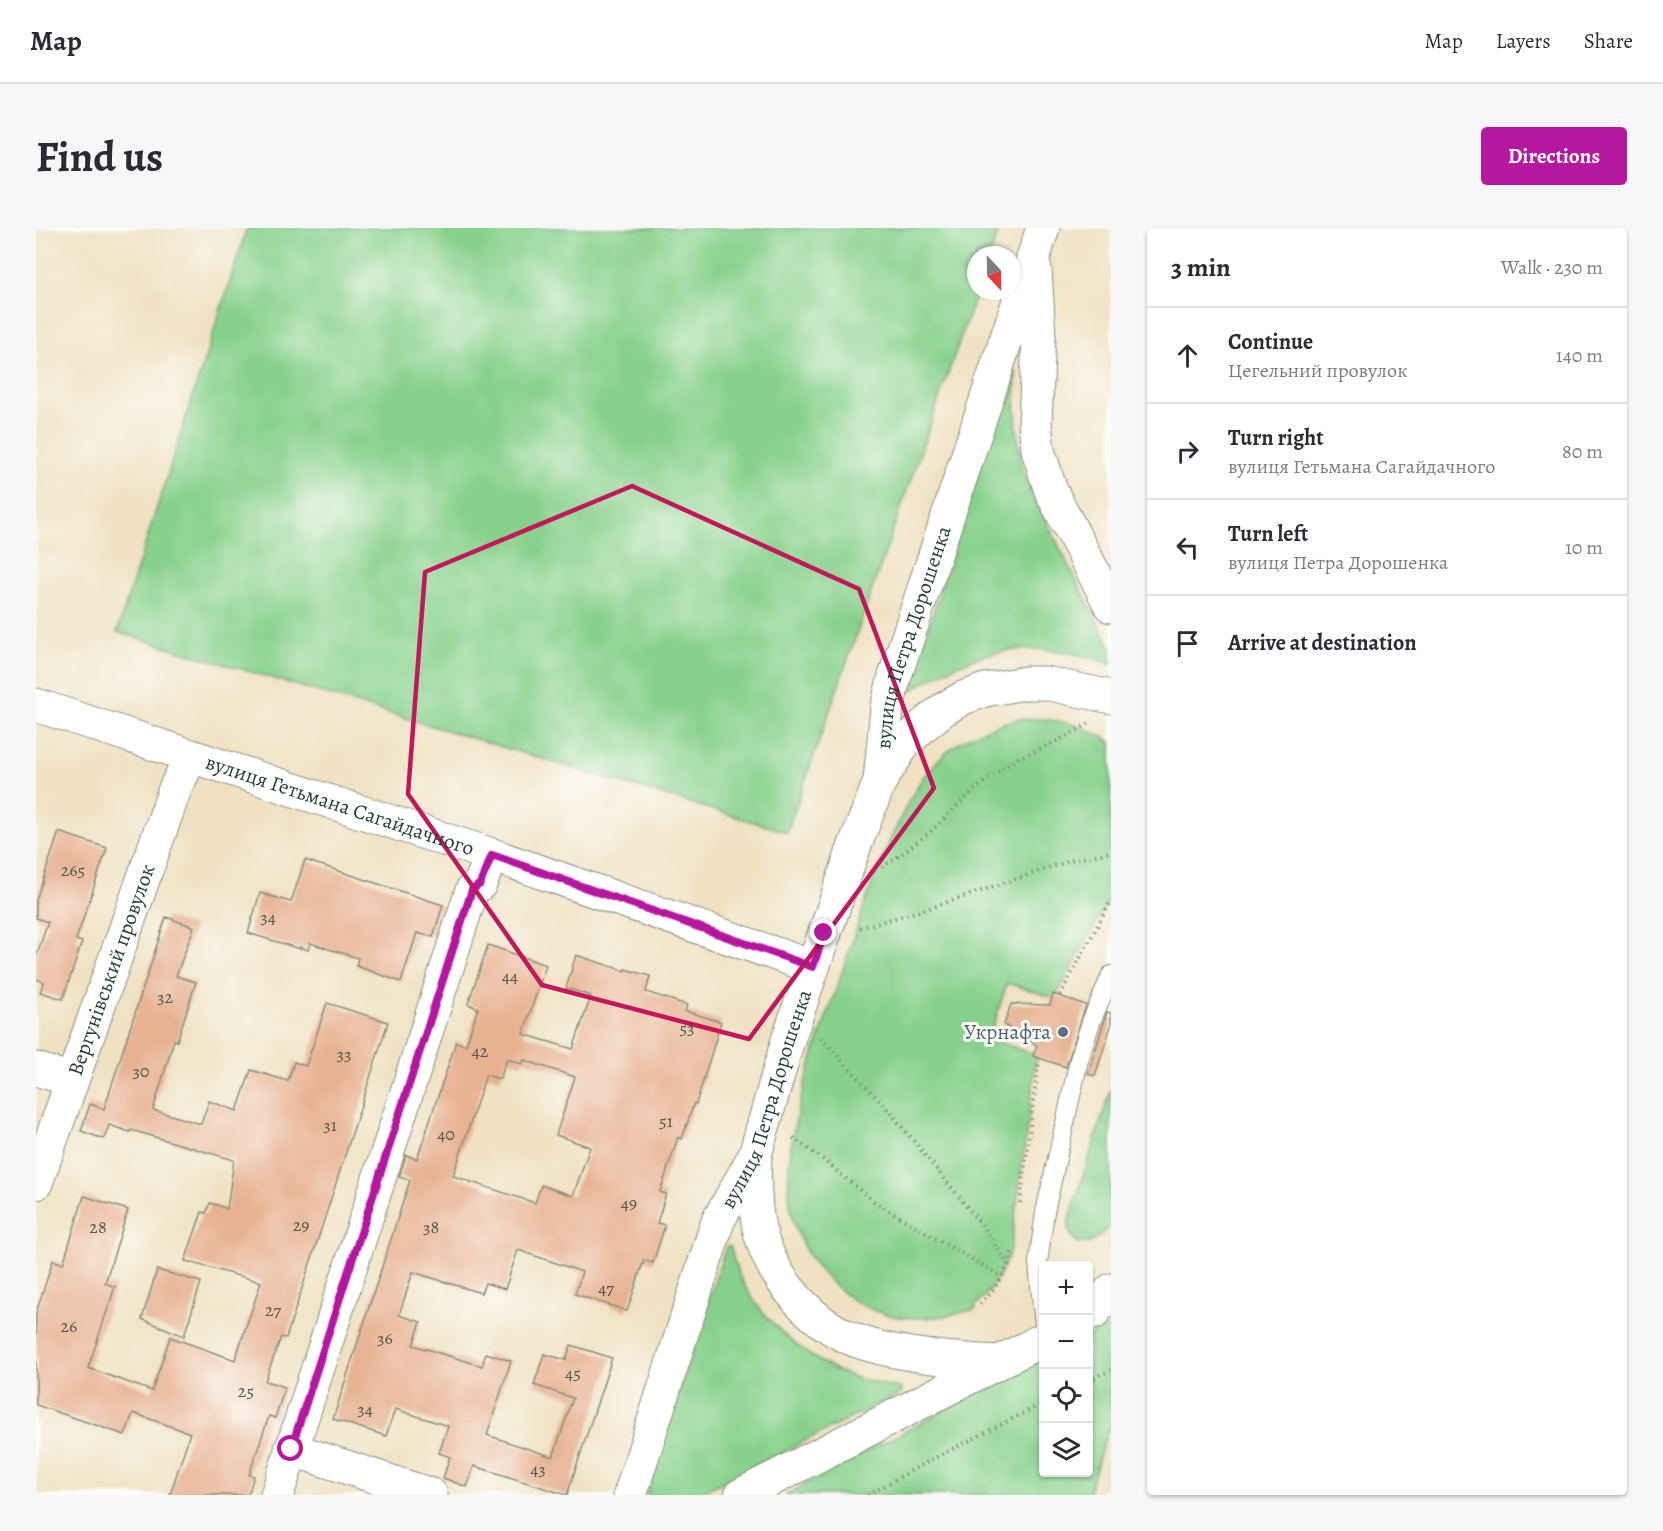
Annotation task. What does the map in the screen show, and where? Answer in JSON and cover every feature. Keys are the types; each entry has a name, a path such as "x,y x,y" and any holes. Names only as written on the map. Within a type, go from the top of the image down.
{"street":[{"name":"вулиця Петра Дорошенка","path":"1038,241 1039,304 1035,423 1038,450 1051,491 1111,606"},
{"name":"вулиця Петра Дорошенка","path":"630,1495 718,1221 728,1199 755,1155 788,1040 855,845 880,781 887,707 895,675 1038,241"},
{"path":"880,781 903,745 924,725 963,698 985,690 1025,683 1045,683 1111,697"},
{"name":"вулиця Гетьмана Сагайдачного","path":"36,705 492,855 813,967"},
{"name":"Вергунівський провулок","path":"36,1183 175,789 191,756"},
{"path":"277,1495 472,890 480,884 492,855"},
{"path":"36,1069 72,1080"},
{"path":"755,1155 756,1208 765,1248 788,1288 823,1322 844,1336 890,1351 998,1362"},
{"path":"741,1495 1039,1342"},
{"path":"291,1449 431,1495"}],"lane":[{"path":"1043,1315 1038,1263 1044,1212 1079,1060 1091,1022 1111,975"}],"path":[{"path":"878,868 895,859 931,831 974,790 1002,768 1083,727"},
{"path":"856,928 936,906 1072,860 1111,852"},
{"path":"1060,995 1111,902"},
{"path":"820,1038 891,1113 985,1229 1008,1265"},
{"path":"1019,1208 1039,1060"},
{"path":"794,1138 876,1203 1002,1277"},
{"path":"980,1304 1002,1277 1014,1247"},
{"path":"1093,1378 1111,1370"},
{"path":"868,1495 923,1464 1039,1406"}],"highlighted area":[{"path":"632,486 859,589 934,788 749,1039 542,985 408,794 425,572"}],"green space":[{"path":"247,228 1000,228 993,246 967,246 967,300 974,300 787,832 117,632"},
{"path":"1012,370 1016,371 1015,401 1019,444 1029,488 1111,648 1111,664 1057,650 1007,650 960,664 911,691 908,690"},
{"path":"1020,719 1044,719 1079,726 1111,742 1111,896 1055,998 1007,983 989,1039 1037,1055 1011,1246 1002,1271 993,1286 975,1306 976,1309 923,1318 890,1315 858,1303 842,1292 824,1275 803,1245 791,1209 789,1181 796,1119 814,1055 868,894 890,840 914,792 933,765 962,741 996,725"},
{"path":"1111,1089 1111,1225 1093,1241 1077,1242 1071,1235 1069,1220"},
{"path":"726,1246 731,1247 736,1267 756,1304 786,1336 803,1350 838,1371 900,1388 902,1393 696,1495 646,1495"},
{"path":"1111,1325 1111,1432 1107,1431 1088,1495 785,1495 1039,1360 1039,1477 1093,1477 1093,1334"}],"building":[{"path":"59,832 107,848 76,940 82,942 63,999 40,992 44,982 36,979 36,957 48,922 36,918 36,900"},
{"path":"305,860 443,905 433,937 417,933 401,982 356,966 358,958 310,943 308,950 300,947 300,949 248,933 260,893 291,902"},
{"path":"166,917 194,927 176,976 196,982 177,1041 174,1040 153,1110 201,1124 209,1101 237,1111 251,1070 288,1081 294,1062 306,1066 327,1003 388,1022 286,1338 281,1337 265,1381 285,1387 275,1418 269,1416 249,1475 254,1476 248,1495 170,1495 190,1433 133,1413 125,1435 36,1405 36,1313 53,1260 63,1264 84,1196 128,1210 105,1283 115,1287 88,1368 152,1391 170,1337 235,1360 261,1282 185,1261 202,1212 206,1213 210,1203 227,1209 234,1160 109,1125 104,1139 81,1131 90,1104 104,1109"},
{"path":"488,945 546,965 523,1034 573,1049 591,996 566,988 576,955 625,971 625,969 650,976 646,992 687,1005 685,1011 721,1022 696,1104 694,1103 682,1139 678,1137 660,1192 666,1194 657,1223 665,1225 653,1263 644,1260 627,1311 575,1294 582,1272 518,1250 505,1289 485,1283 481,1293 413,1272 399,1315 421,1322 413,1345 482,1366 486,1353 511,1361 487,1435 553,1457 573,1398 534,1385 544,1354 566,1360 571,1345 612,1358 567,1495 474,1466 467,1487 443,1478 450,1457 439,1453 448,1426 395,1409 386,1436 333,1419 410,1180 399,1177 406,1155 417,1159 456,1042 466,1045 478,1008 468,1004","holes":["507,1059 522,1064 524,1060 575,1077 556,1135 590,1147 573,1196 541,1185 535,1203 453,1176 486,1075 500,1079"]},
{"path":"1053,994 1086,1005 1066,1067 1033,1056 1037,1045 1004,1025 1011,1004 1050,1005"},
{"path":"1107,1012 1111,1013 1111,1026 1095,1076 1088,1074"},
{"path":"157,1270 201,1282 184,1336 142,1319"}],"place":[{"name":"Укрнафта","path":"1063,1032"}],"route":[{"path":"291,1449 472,890 480,884 492,855 813,967 824,933"}]}
